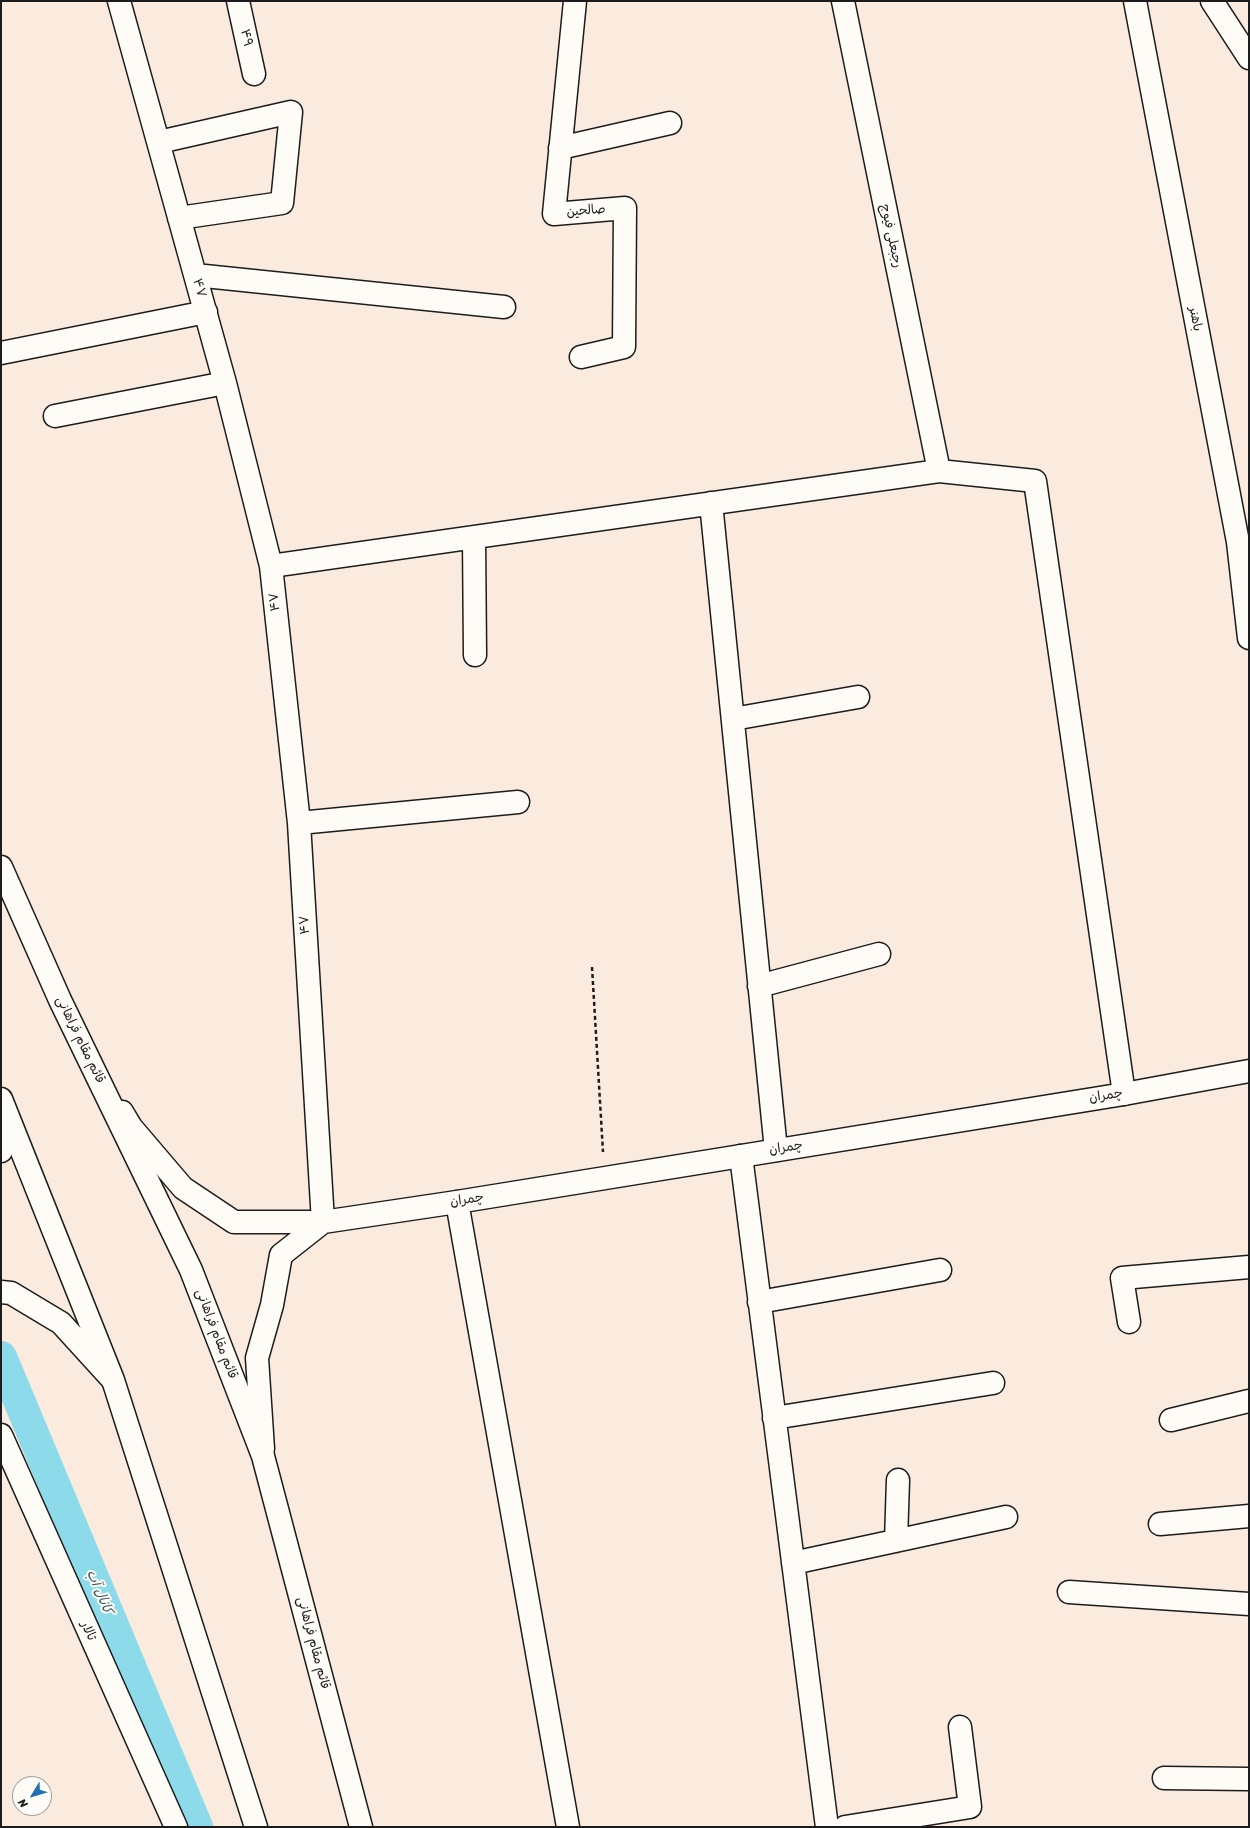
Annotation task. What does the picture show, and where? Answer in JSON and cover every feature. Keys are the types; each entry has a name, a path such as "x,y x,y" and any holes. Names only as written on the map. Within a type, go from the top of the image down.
{"street":[{"name":"۴۷","path":"119,1 226,383 271,566 299,823 323,1222"},
{"name":"۴۹","path":"238,1 254,74"},
{"name":"صالحین","path":"575,1 554,214 625,208 624,348 581,357"},
{"name":"رجبعلی فیوج","path":"843,1 939,471"},
{"name":"باهنر","path":"1135,1 1238,542 1246,593 1249,638"},
{"path":"1212,1 1249,58"},
{"path":"159,142 291,112 282,204 179,218"},
{"path":"560,148 670,123"},
{"path":"195,275 504,307"},
{"path":"1,352 206,312"},
{"path":"55,416 226,383"},
{"path":"271,566 939,471 1035,481 1124,1094"},
{"path":"711,503 776,1150"},
{"path":"474,537 475,655"},
{"path":"733,719 858,697"},
{"path":"299,823 518,802"},
{"name":"قائم مقام فراهانی","path":"1,867 60,1000 191,1270 263,1456 361,1827"},
{"path":"759,986 879,954"},
{"name":"چمران","path":"60,1000 130,1127 183,1188 234,1222 323,1222 457,1202 1124,1094 1249,1070"},
{"path":"1,1151 3,1104"},
{"path":"3,1104 113,1380 256,1827"},
{"path":"741,1156 827,1827"},
{"path":"457,1202 568,1827"},
{"path":"263,1456 257,1358 272,1305 281,1255 323,1222"},
{"path":"1129,1322 1122,1278 1249,1267"},
{"path":"759,1302 940,1270"},
{"path":"1,1292 11,1293 61,1323 113,1380"},
{"path":"774,1418 993,1383"},
{"path":"1171,1420 1249,1400"},
{"name":"تالار","path":"1,1435 176,1827"},
{"path":"896,1541 898,1480"},
{"path":"1160,1524 1249,1516"},
{"path":"793,1563 1006,1518"},
{"path":"1068,1592 1249,1604"},
{"path":"845,1827 970,1807 960,1727"},
{"path":"1164,1778 1249,1779"}],"path":[{"path":"592,967 605,1178"}],"waterway":[{"name":"کانال آب","path":"1,1357 197,1827"}]}
